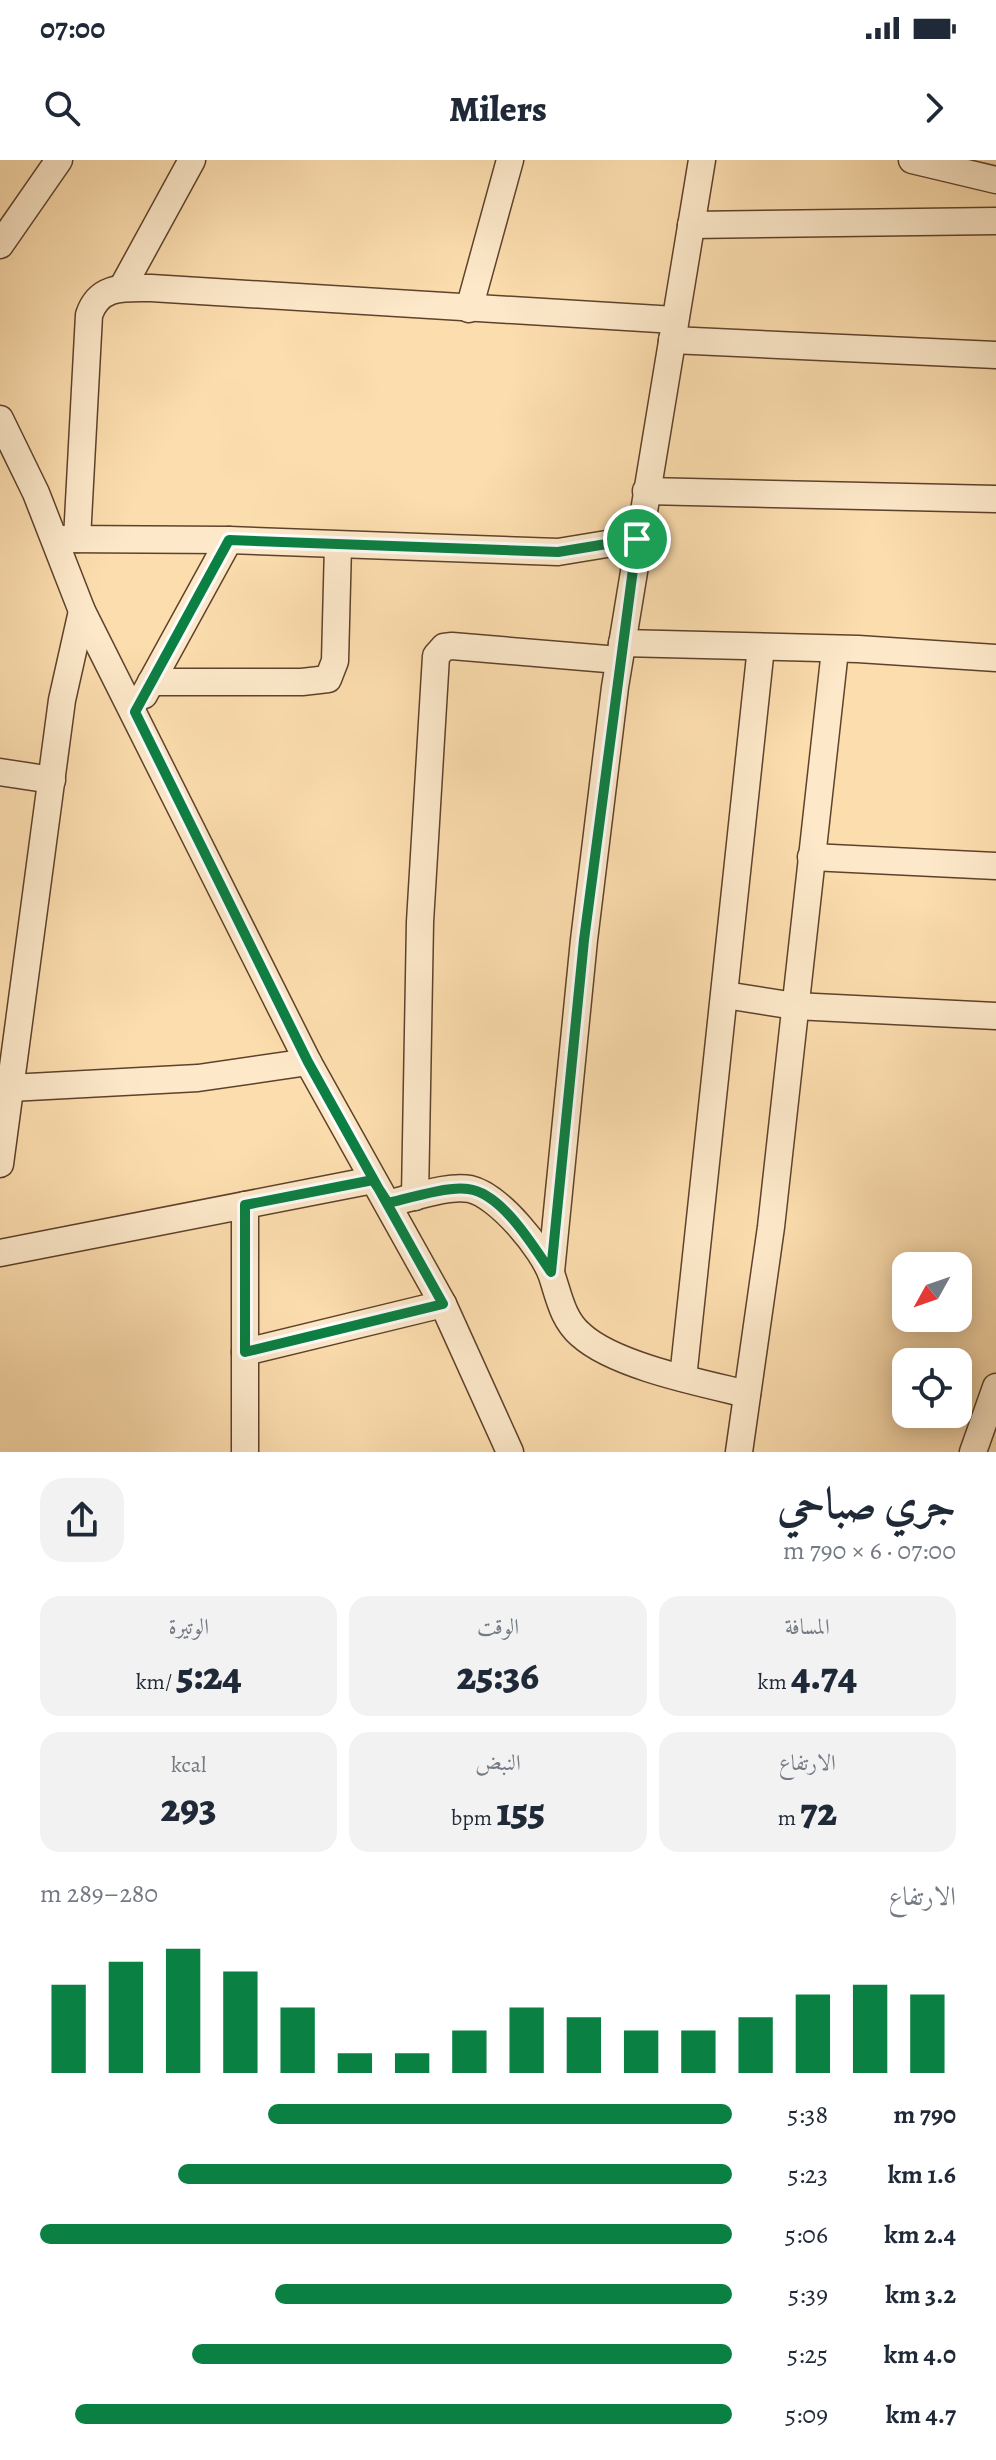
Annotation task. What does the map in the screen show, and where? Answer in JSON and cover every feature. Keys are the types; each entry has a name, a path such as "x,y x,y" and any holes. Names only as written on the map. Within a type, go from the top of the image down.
{"street":[{"path":"0,245 59,160"},
{"path":"122,288 192,160"},
{"path":"469,309 510,160"},
{"path":"551,1272 584,940 620,651 702,160"},
{"path":"912,160 996,180"},
{"path":"691,225 996,221"},
{"path":"66,539 89,315 99,296 122,288 469,309 674,330 996,355"},
{"path":"0,419 66,539 82,611 308,1062 443,1304 510,1452"},
{"path":"646,491 996,499"},
{"path":"66,539 229,540 558,552 637,539"},
{"path":"135,712 229,540"},
{"path":"151,682 302,682 328,679 335,661 338,545"},
{"path":"0,1164 62,700 82,611"},
{"path":"415,1197 420,922 436,656 444,647 620,651 761,647 996,658"},
{"path":"683,1378 761,647"},
{"path":"739,1452 771,1227 835,650"},
{"path":"0,772 52,780"},
{"path":"811,857 996,866"},
{"path":"725,995 795,1006 996,1016"},
{"path":"10,1088 198,1078 308,1062"},
{"path":"0,1253 373,1180"},
{"path":"388,1203 468,1189 491,1197 525,1233 551,1272 560,1307 579,1334 598,1347 683,1378 747,1394"},
{"path":"245,1205 245,1452"},
{"path":"245,1352 443,1304"},
{"path":"973,1452 996,1387"}],"route":[{"path":"637,539 558,552 229,540 135,712 308,1062 388,1203 443,1304 245,1352 245,1205 373,1180 388,1203 468,1189 491,1197 525,1233 551,1272 584,940 615,687 637,539"}]}
